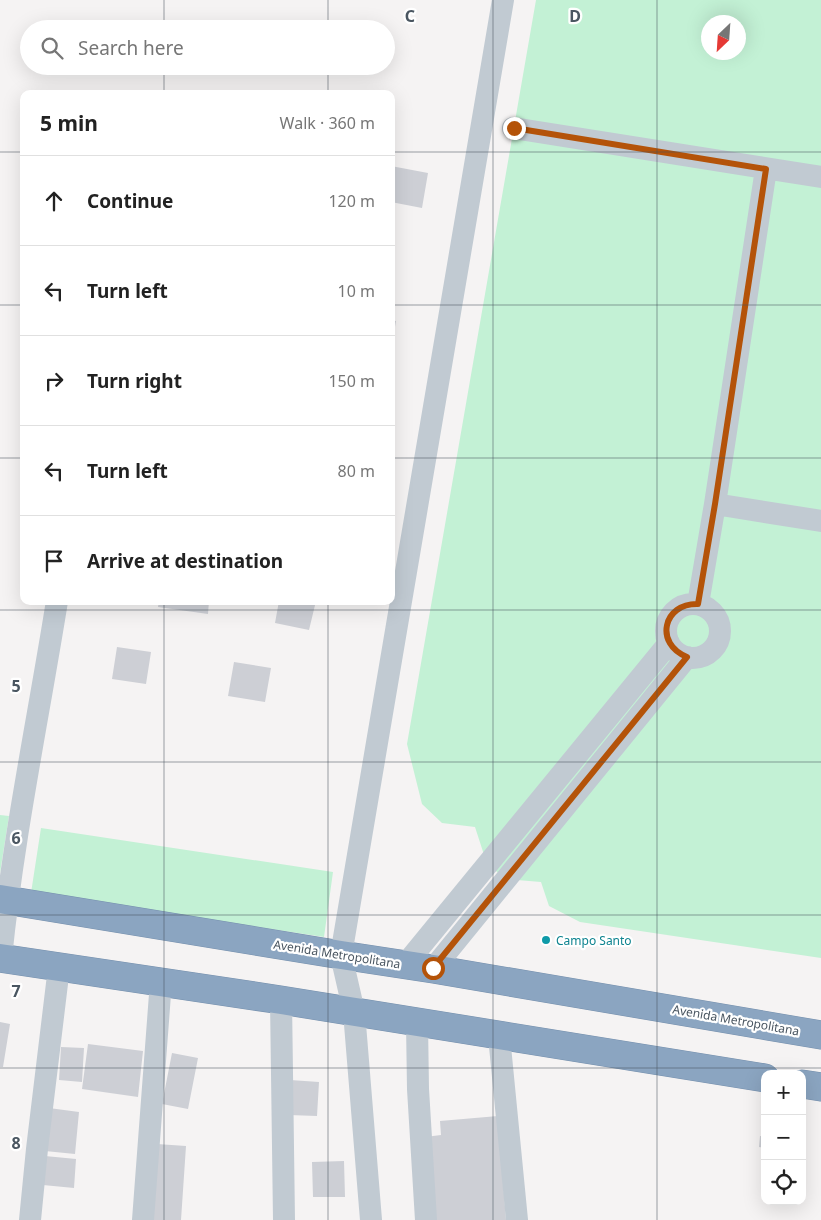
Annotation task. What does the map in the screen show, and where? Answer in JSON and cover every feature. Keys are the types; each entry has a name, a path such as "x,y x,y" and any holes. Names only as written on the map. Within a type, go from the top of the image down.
{"highway":[{"name":"Avenida Metropolitana","path":"3,900 341,955 433,968 821,1035"},
{"path":"0,958 161,981 761,1077"},
{"path":"806,1085 821,1087"}],"street":[{"path":"371,1220 354,1012 341,955 503,0"},
{"path":"514,128 821,177"},
{"path":"698,604 766,169"},
{"path":"715,504 821,521"},
{"path":"698,604 705,606 717,617 721,632 719,640 710,652 695,658 687,657 680,654 669,643 666,628 672,614 677,609 683,605 698,604"},
{"path":"0,958 3,900 58,605"},
{"path":"405,965 669,643"},
{"path":"433,968 687,657"},
{"path":"30,1220 59,967"},
{"path":"143,1220 161,981"},
{"path":"281,1000 284,1220"},
{"path":"417,1023 418,1089 426,1220"},
{"path":"499,1036 516,1220"}],"green space":[{"path":"536,0 821,0 821,958 580,922 549,906 541,882 506,879 487,864 475,827 442,823 422,804 407,744"},
{"path":"0,815 9,816 0,873"},
{"path":"41,828 333,872 324,937 31,893"}],"building":[{"path":"395,167 428,173 422,208 395,203"},
{"path":"158,605 209,605 208,614 158,607"},
{"path":"278,605 315,605 309,630 275,623"},
{"path":"117,647 151,652 146,684 112,679"},
{"path":"234,662 271,668 265,702 228,696"},
{"path":"0,1022 10,1024 3,1067 0,1067"},
{"path":"88,1044 143,1051 138,1097 82,1089"},
{"path":"61,1047 84,1048 82,1082 59,1080"},
{"path":"172,1053 198,1058 188,1109 162,1104"},
{"path":"290,1080 319,1082 317,1116 289,1115"},
{"path":"49,1108 79,1112 75,1154 45,1151"},
{"path":"498,1116 506,1220 431,1220 425,1137 441,1135 440,1121"},
{"path":"760,1136 761,1147 759,1147"},
{"path":"157,1144 186,1146 181,1220 152,1220"},
{"path":"45,1156 76,1159 74,1188 43,1185"},
{"path":"344,1161 345,1197 313,1197 312,1162"}],"place":[{"name":"Campo Santo","path":"546,940"}],"route":[{"path":"433,968 687,657 680,654 669,643 666,628 672,614 677,609 683,605 698,604 766,169 514,128"}]}
